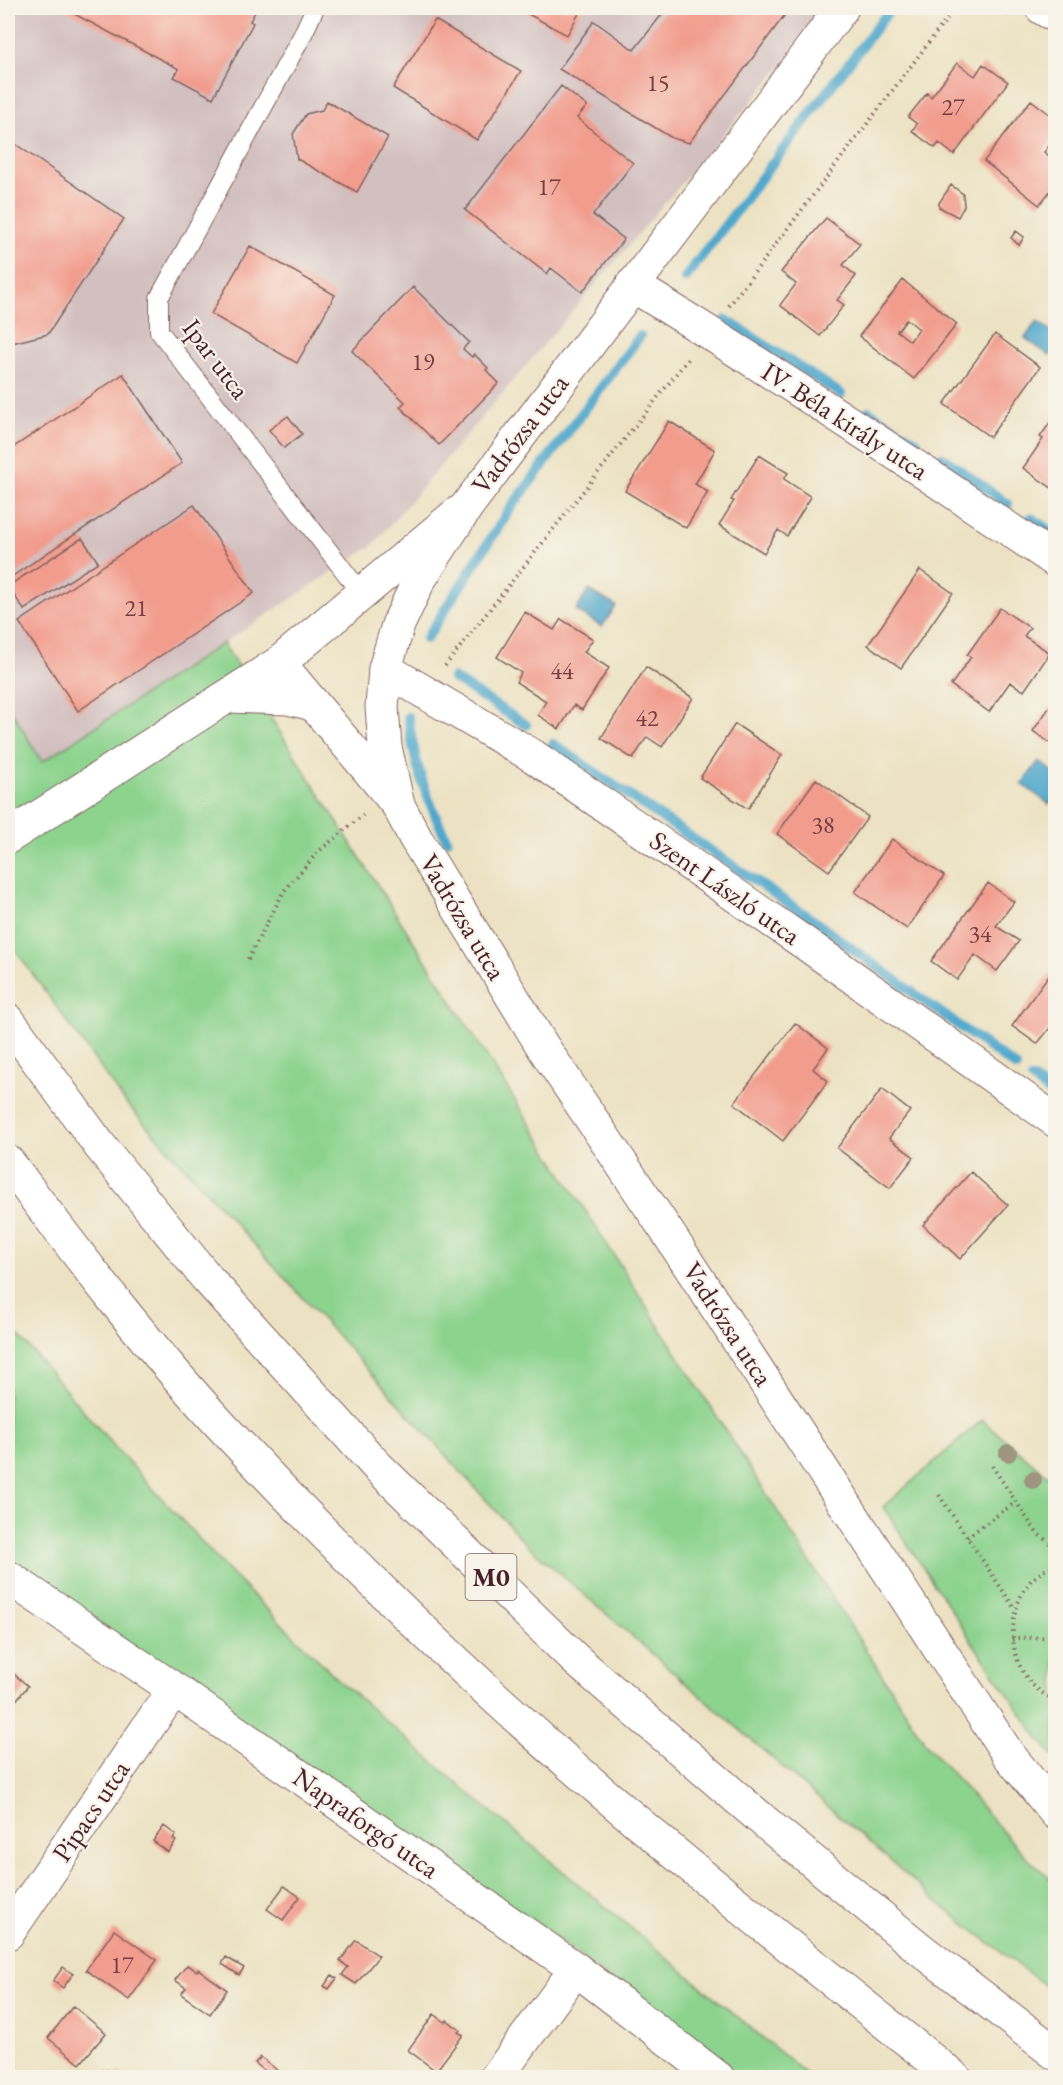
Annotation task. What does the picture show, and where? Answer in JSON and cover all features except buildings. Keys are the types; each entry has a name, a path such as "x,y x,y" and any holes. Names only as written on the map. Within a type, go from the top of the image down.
{"main road":[{"name":"Vadrózsa utca","path":"842,8 466,506 419,580 398,625 385,669 382,707 385,747 394,800 543,1047 681,1253 1008,1754 1056,1813"},
{"path":"1042,8 1056,16"},
{"name":"IV. Béla király utca","path":"632,285 707,331 1056,561"},
{"path":"8,837 279,663 466,506"},
{"path":"279,663 394,800"},
{"name":"Szent László utca","path":"385,669 533,756 806,944 1056,1121"},
{"path":"228,696 288,698 313,704"},
{"name":"M0","path":"8,1020 100,1146 206,1277 375,1464 574,1659 772,1828 919,1948 1056,2054"},
{"path":"8,1162 143,1335 228,1434 402,1610 507,1709 608,1797 954,2078"},
{"name":"Napraforgó utca","path":"8,1577 174,1689 576,1969 718,2078"},
{"name":"Pipacs utca","path":"8,1933 174,1689"},
{"path":"496,2078 576,1969"}],"lane":[{"name":"Ipar utca","path":"315,8 302,36 159,298 159,331 362,594"}],"path":[{"path":"424,692 686,362 707,331 736,298 955,8"},
{"path":"248,959 284,891 318,852 394,800"},
{"path":"992,1466 1037,1533 1056,1548"},
{"path":"939,1495 1016,1609"},
{"path":"967,1537 1016,1502"},
{"path":"1056,1564 1031,1580 1021,1595 1012,1625 1016,1659 1024,1675 1037,1689 1056,1700"},
{"path":"1012,1640 1056,1637"}],"shaded area":[{"path":"8,8 828,8 815,27 372,546 42,762 8,705"}],"green space":[{"path":"223,643 926,1744 1022,1853 1055,1883 1055,1993 948,1911 526,1544 126,1103 8,940 8,705 42,762"},
{"path":"8,1323 113,1445 232,1575 343,1684 464,1789 810,2077 740,2077 729,2072 537,1923 8,1561"},
{"path":"982,1420 1055,1482 1055,1758 1039,1739 979,1652 883,1507"}],"water":[{"path":"1037,321 1055,334 1055,348 1050,356 1025,338"},
{"path":"589,590 616,606 602,627 576,610"},
{"path":"1039,761 1055,773 1055,796 1049,804 1022,784"}],"waterway":[{"path":"685,278 891,8"},
{"path":"726,320 841,394"},
{"path":"426,639 510,509 640,336"},
{"path":"868,411 917,442"},
{"path":"942,457 1008,504"},
{"path":"1031,518 1056,535"},
{"path":"453,678 526,725"},
{"path":"408,717 422,780 447,840"},
{"path":"553,744 807,916 1016,1067"},
{"path":"1032,1079 1056,1097"}]}
